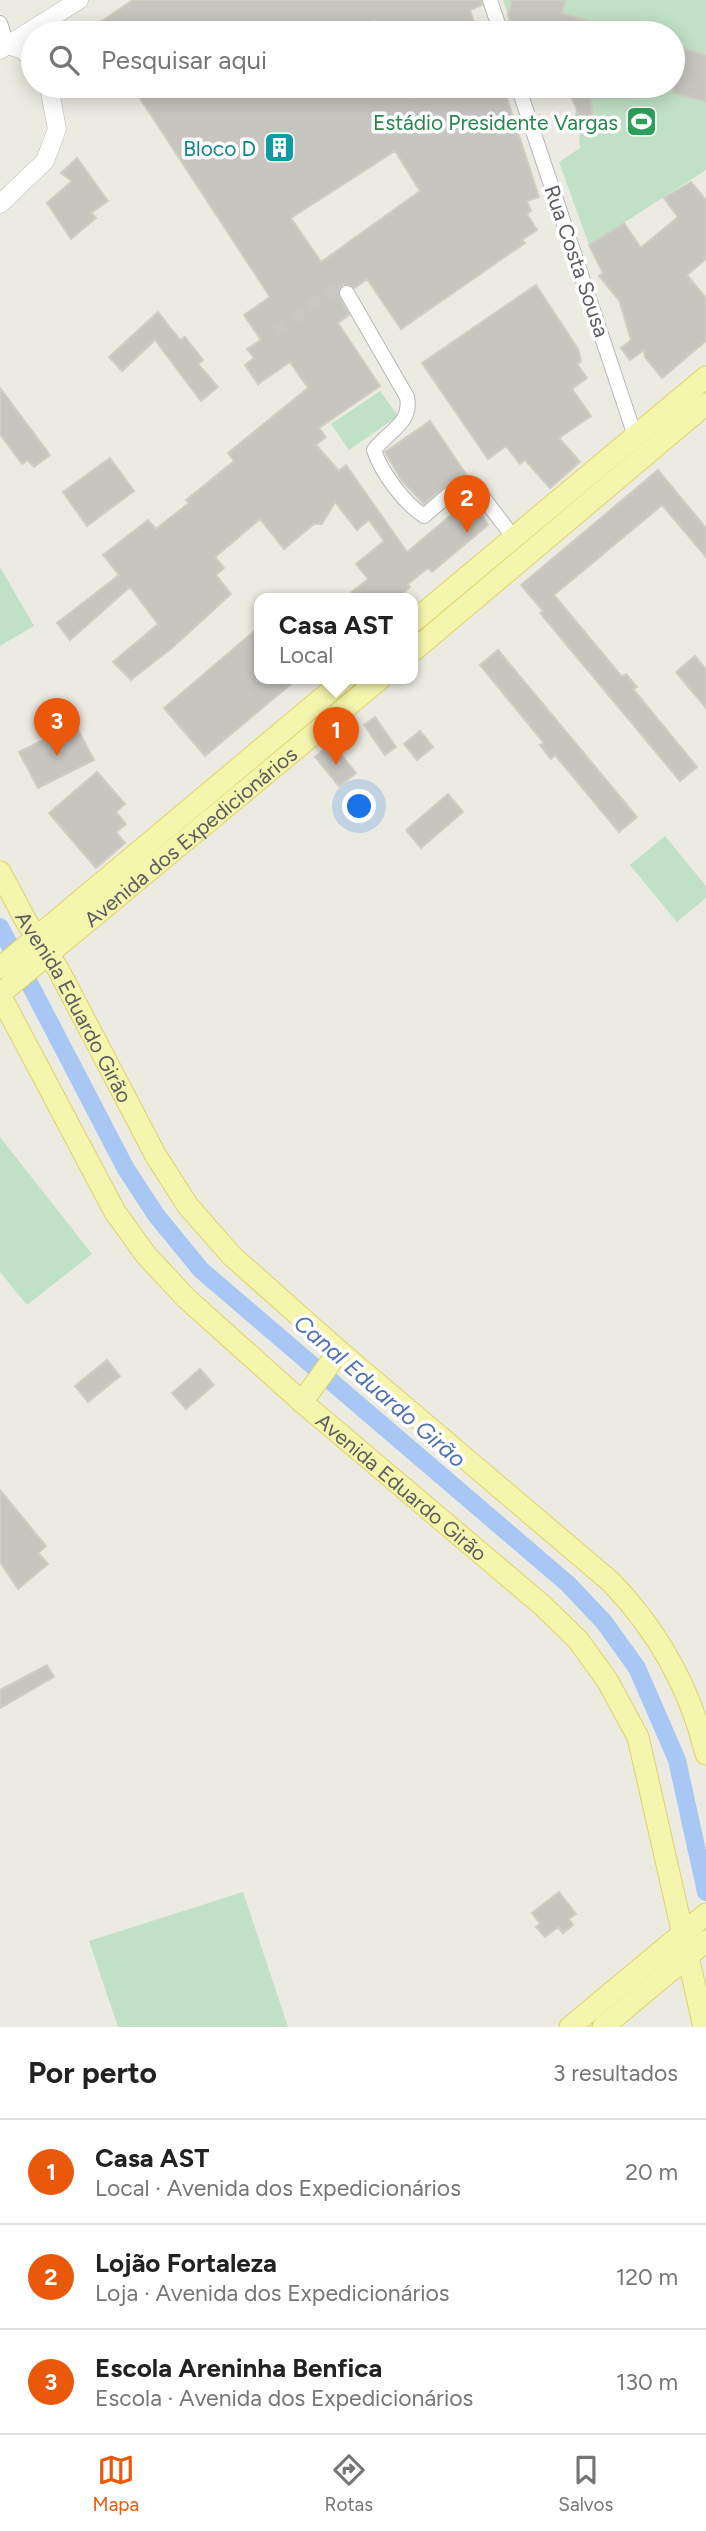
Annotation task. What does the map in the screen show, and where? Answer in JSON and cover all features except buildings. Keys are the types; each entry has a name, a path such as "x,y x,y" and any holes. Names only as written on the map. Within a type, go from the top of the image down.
{"main road":[{"path":"418,618 706,377"},
{"path":"418,647 706,404"},
{"name":"Avenida dos Expedicionários","path":"4,980 339,684"},
{"path":"340,684 348,706"},
{"name":"Avenida dos Expedicionários","path":"36,950 374,684"},
{"name":"Avenida Eduardo Girão","path":"0,872 36,950 188,1206 232,1256 336,1355 574,1549 634,1606 669,1657 698,1721 706,1754"},
{"name":"Avenida Eduardo Girão","path":"4,980 115,1212 146,1255 177,1290 305,1397 542,1605 578,1640 607,1680 638,1737 696,1935 704,2027"},
{"path":"305,1397 336,1355"},
{"path":"570,2027 696,1935"},
{"path":"603,2027 696,1935"}],"street":[{"path":"57,21 79,0"},
{"path":"490,0 497,21"},
{"path":"0,23 3,47"},
{"path":"3,47 21,39"},
{"path":"3,47 21,50"},
{"path":"0,205 45,161 57,129 51,98"},
{"name":"Rua Costa Sousa","path":"522,98 635,436"},
{"path":"347,293 407,397 409,410 403,422 374,450 378,463 416,510 424,516 454,490 467,484 475,487 514,538"}],"green space":[{"name":"Estádio Presidente Vargas","path":"503,0 706,0 706,170 589,245 559,162 580,148 579,133 574,130 577,118 572,98 685,98 685,21 510,21"},
{"path":"380,391 398,416 349,450 331,424"},
{"path":"0,567 34,626 0,646"},
{"path":"665,836 706,886 706,898 677,922 630,865"},
{"path":"0,1137 92,1254 27,1305 0,1272"},
{"path":"243,1892 288,2027 118,2027 89,1941"}],"waterway":[{"name":"Canal Eduardo Girão","path":"0,927 126,1169 156,1215 201,1270 568,1584 604,1622 637,1668 677,1760 706,1892"}],"tunnel":[{"path":"275,332 330,291 338,289 347,293"}],"place":[{"name":"Estádio Presidente Vargas","path":"641,122"},
{"name":"Bloco D","path":"279,148"},
{"name":"Lojão Fortaleza","path":"467,533"},
{"name":"Escola Areninha Benfica","path":"57,756"},
{"name":"Casa AST","path":"336,765"}]}
